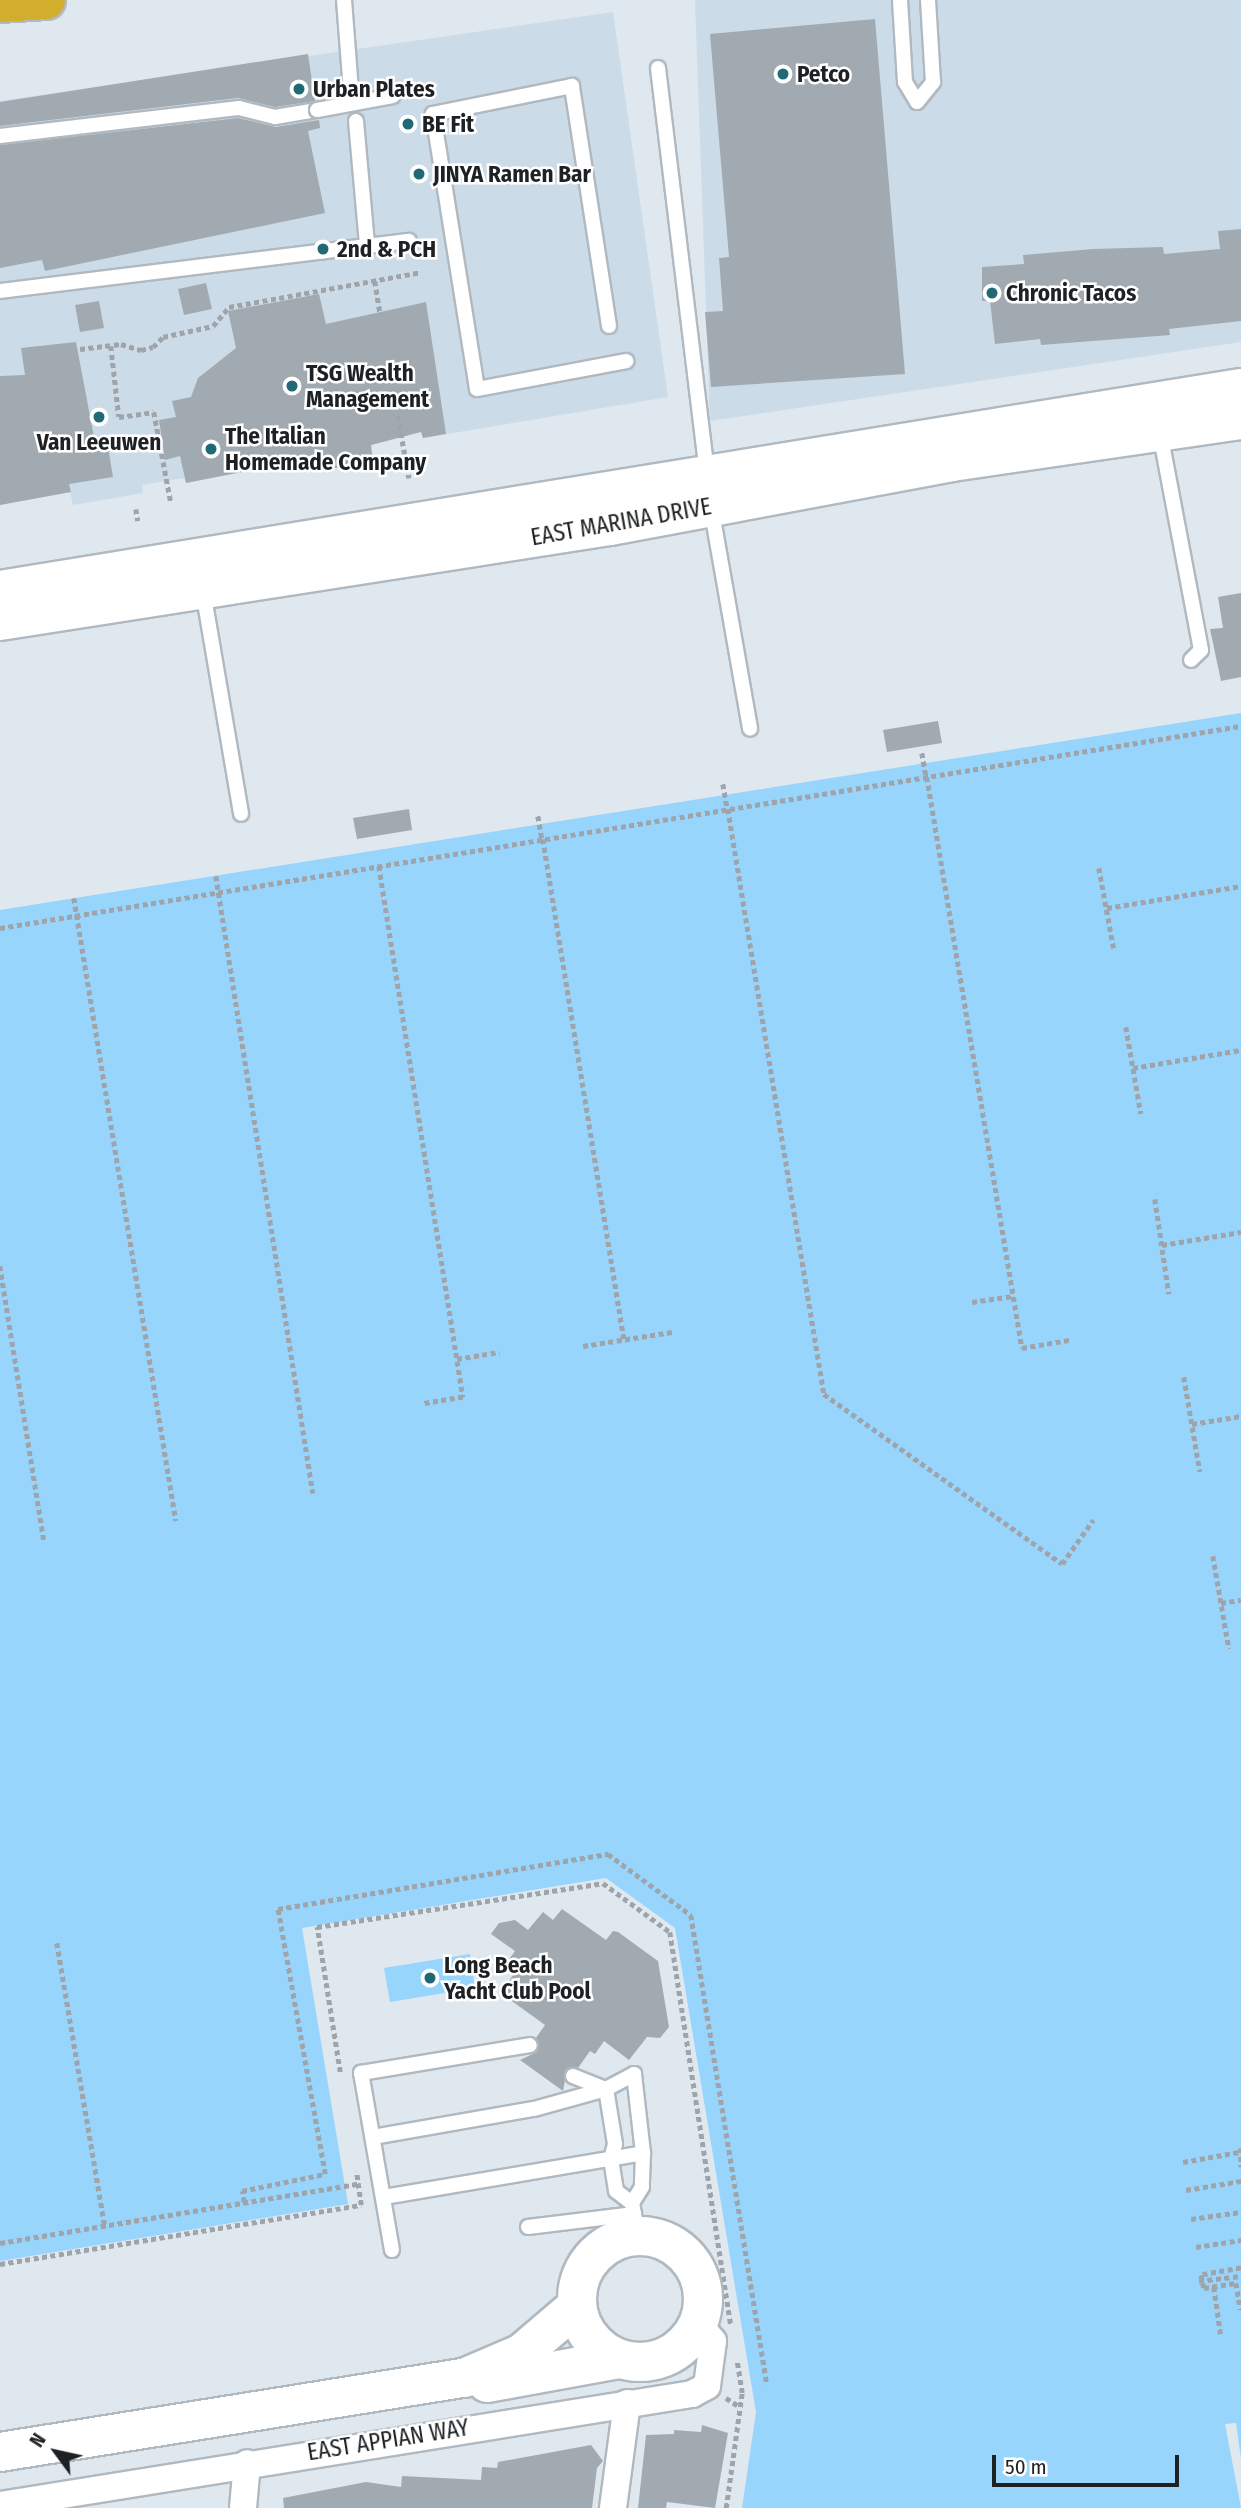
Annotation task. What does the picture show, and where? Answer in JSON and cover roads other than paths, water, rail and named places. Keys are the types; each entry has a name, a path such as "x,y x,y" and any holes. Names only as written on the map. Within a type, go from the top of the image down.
{"highway":[{"path":"0,3 46,0"}],"main road":[{"name":"EAST MARINA DRIVE","path":"0,590 199,574 610,526 709,490 953,462 1158,417 1241,388"},
{"name":"EAST MARINA DRIVE","path":"1158,417 1241,420"},
{"name":"EAST MARINA DRIVE","path":"0,621 199,574"},
{"path":"464,2378 488,2383 619,2359 643,2363 666,2357 685,2344 698,2324 703,2293 692,2263 635,2218 615,2241 590,2261 580,2282 578,2306 593,2342 619,2359"},
{"path":"0,2452 464,2378 522,2353 578,2306"}],"street":[{"name":"EAST APPIAN WAY","path":"0,2506 247,2463 692,2394 707,2386 713,2337 698,2324"},
{"path":"613,2508 628,2403"},
{"path":"243,2508 247,2463"}],"lane":[{"path":"344,0 351,90"},
{"path":"900,0 905,82 918,102 933,82 928,0"},
{"path":"658,68 709,490 750,729"},
{"path":"609,326 572,86 433,114 477,389 626,362"},
{"path":"0,136 239,108 275,117 393,96"},
{"path":"356,121 367,244"},
{"path":"0,291 367,244 409,241"},
{"path":"1158,417 1201,650 1191,660"},
{"path":"199,574 241,814"},
{"path":"392,2250 361,2073 530,2045"},
{"path":"373,2137 534,2109 606,2090 634,2074 642,2153 642,2187 635,2218"},
{"path":"573,2076 606,2090"},
{"path":"606,2090 615,2144 611,2159 615,2191 635,2218"},
{"path":"384,2197 642,2153"},
{"path":"528,2227 635,2218"}],"water":[{"path":"1241,713 1241,2508 742,2508 756,2412 675,1928 606,1878 302,1928 348,2204 0,2261 0,910"},
{"name":"Long Beach Yacht Club Pool","path":"470,1954 475,1988 390,2002 384,1968"}],"place":[{"name":"Petco","path":"783,74"},
{"name":"Urban Plates","path":"299,89"},
{"name":"BE Fit","path":"408,124"},
{"name":"JINYA Ramen Bar","path":"419,174"},
{"name":"2nd & PCH","path":"323,249"},
{"name":"Chronic Tacos","path":"992,293"},
{"name":"TSG Wealth Management","path":"292,386"},
{"name":"Van Leeuwen","path":"99,417"},
{"name":"The Italian Homemade Company","path":"211,449"},
{"name":"Long Beach Yacht Club Pool","path":"430,1978"}]}
